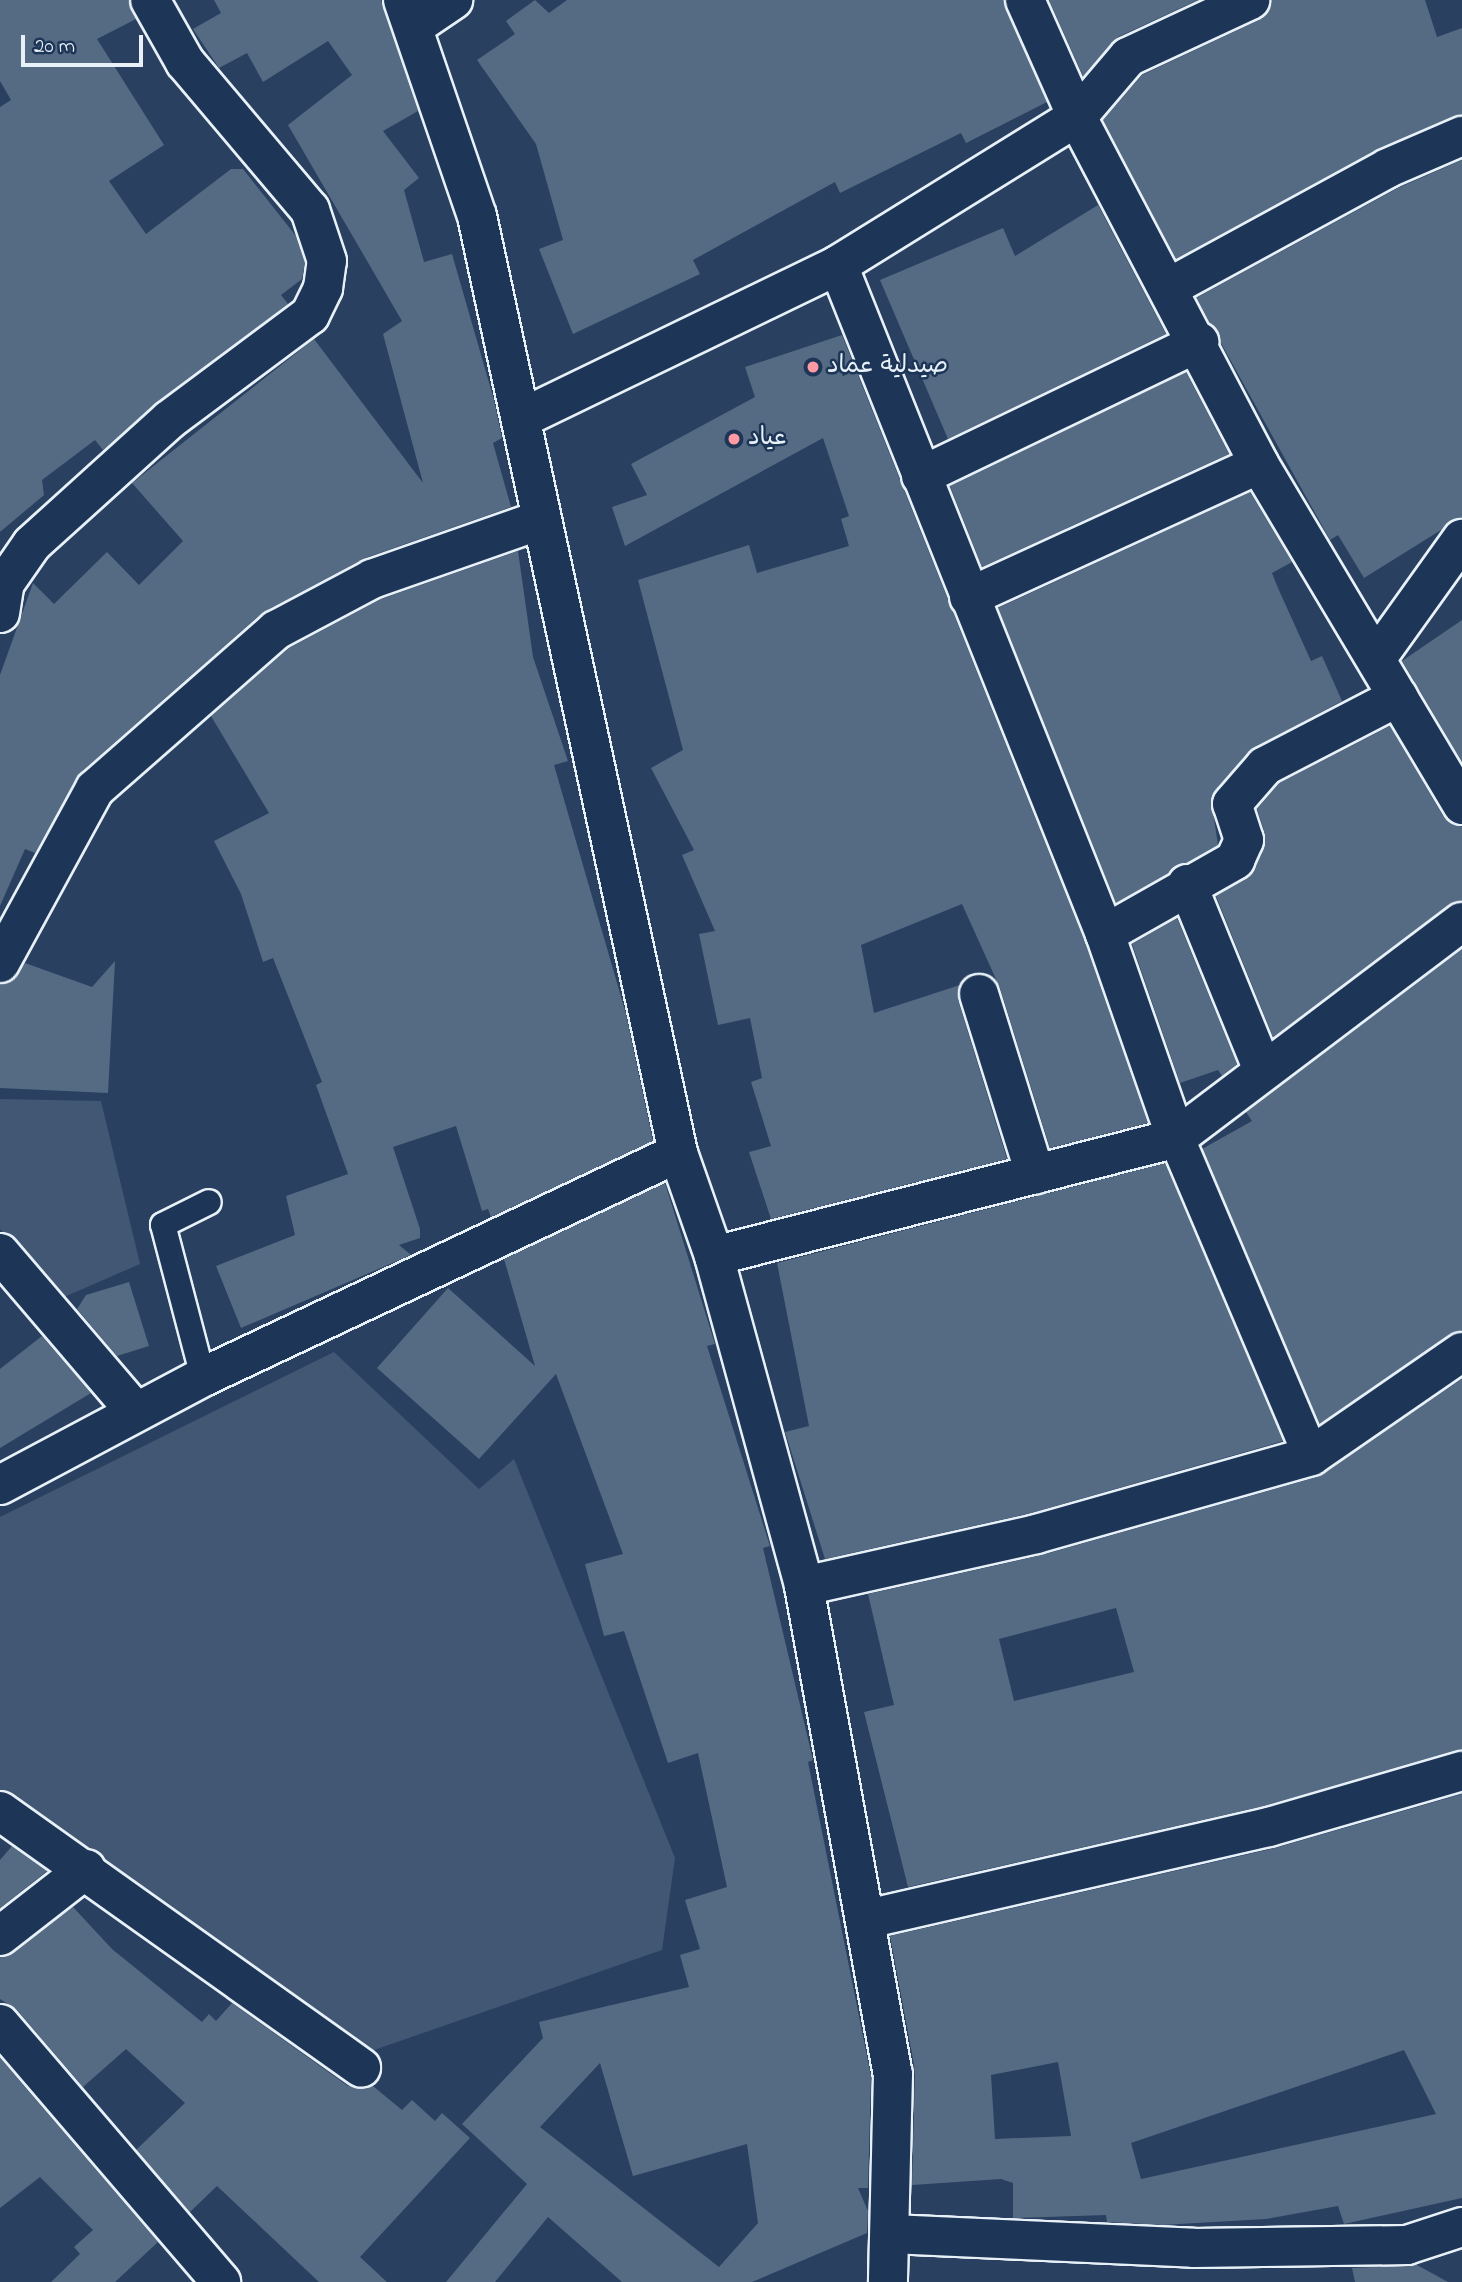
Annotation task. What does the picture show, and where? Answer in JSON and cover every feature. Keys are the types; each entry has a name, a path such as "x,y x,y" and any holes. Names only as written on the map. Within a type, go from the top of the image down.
{"street":[{"path":"2,592 32,544 72,506 169,420 310,315 323,288 327,261 310,210 184,62 150,0"},
{"path":"453,0 409,13 477,216 522,418 538,522 678,1153 714,1256 803,1586 867,1919 893,2074 888,2282"},
{"path":"1025,0 1077,117 1199,342 1259,464 1462,805"},
{"path":"522,418 838,265 1077,117 1128,57 1250,0"},
{"path":"1170,287 1309,208 1462,136"},
{"path":"838,265 1105,934 1176,1138 1311,1456"},
{"path":"921,476 1199,342"},
{"path":"969,597 1259,464"},
{"path":"0,963 95,789 265,638 372,579 538,522"},
{"path":"1376,659 1462,539"},
{"path":"1105,934 1241,852 1243,828 1231,804 1244,783 1398,697"},
{"path":"1186,884 1263,1070"},
{"path":"714,1256 1176,1138 1462,922"},
{"path":"979,994 1035,1174"},
{"path":"0,1485 203,1377 678,1153"},
{"path":"0,1253 136,1412"},
{"path":"803,1586 1037,1534 1311,1456 1462,1352"},
{"path":"867,1919 1269,1827 1462,1771"},
{"path":"0,1811 86,1869 361,2068"},
{"path":"0,1936 86,1869"},
{"path":"0,2024 221,2282"},
{"path":"891,2234 1194,2248 1408,2245 1462,2227"}],"lane":[{"path":"203,1377 163,1225 209,1202"}],"shaded area":[{"path":"0,1099 101,1101 140,1264 55,1301 0,1229"},
{"path":"334,1352 479,1489 514,1459 675,1858 662,1950 354,2057 0,1805 0,1517"}],"building":[{"path":"0,0 128,0 136,19 97,39 164,145 109,181 146,234 231,169 243,169 296,236 305,263 302,279 281,295 288,304 103,450 95,440 42,480 44,495 0,532 0,107 11,100 0,81"},
{"path":"214,0 381,0 418,111 383,131 419,178 404,190 424,262 452,254 494,400 502,438 493,443 511,507 365,558 262,613 80,773 35,853 25,849 0,906 0,675 33,583 54,604 107,552 139,585 183,541 132,483 314,339 423,483 383,334 402,321 288,125 352,75 328,41 263,82 247,53 219,68 193,29 221,13"},
{"path":"535,0 549,13 567,0 1004,0 1047,102 966,143 961,133 840,193 835,182 693,260 700,274 573,334 539,249 563,240 536,144 477,60 515,34 506,21"},
{"path":"1049,0 1198,0 1118,37 1083,76"},
{"path":"1272,0 1425,0 1437,37 1462,28 1462,115 1378,149 1176,259 1103,120 1142,75 1259,20"},
{"path":"1462,160 1462,517 1364,578 1338,535 1330,540 1196,298 1398,188"},
{"path":"1098,205 1166,334 948,439 880,280 1003,228 1015,256"},
{"path":"842,335 1085,942 1148,1123 1050,1148 1000,988 962,904 861,945 874,1013 960,985 958,1000 1007,1159 771,1219 749,1152 771,1146 751,1082 762,1078 750,1018 718,1025 699,934 715,931 682,855 694,850 651,768 683,750 638,580 749,545 757,573 849,546 841,519 849,516 823,438 625,546 612,507 647,495 631,464 755,397 745,367"},
{"path":"1186,372 1229,454 982,567 950,486"},
{"path":"1250,492 1292,562 1272,573 1278,588 1311,661 1322,656 1342,701 1249,751 1211,799 1218,845 1116,903 998,608"},
{"path":"518,551 533,657 568,761 554,765 626,1014 653,1141 491,1217 488,1209 482,1211 456,1126 393,1147 420,1229 420,1238 399,1245 411,1255 241,1328 216,1266 295,1235 286,1196 348,1174 316,1085 322,1082 273,958 263,962 241,894 214,841 269,813 211,716 289,648 381,599"},
{"path":"1462,620 1462,762 1402,661"},
{"path":"1390,726 1443,816 1462,827 1462,901 1273,1037 1216,896 1255,869 1265,834 1257,809 1279,783"},
{"path":"1177,918 1237,1064 1222,1076 1218,1070 1180,1083 1132,944"},
{"path":"1462,949 1462,1330 1319,1424 1202,1149 1252,1121 1246,1112"},
{"path":"115,961 108,1093 0,1088 0,985 12,981 25,963 92,987"},
{"path":"1165,1163 1283,1441 1031,1513 825,1559 785,1432 809,1426 777,1263"},
{"path":"665,1183 715,1344 707,1346 770,1546 763,1548 813,1760 808,1762 871,2076 868,2188 858,2188 868,2211 867,2233 752,2282 622,2282 548,2217 495,2282 446,2282 527,2184 462,2124 543,2038 539,2022 689,1987 680,1955 700,1949 685,1900 727,1887 698,1753 668,1763 624,1631 604,1636 585,1564 623,1554 556,1374 479,1459 377,1368 448,1288 535,1366 504,1259","holes":["600,2063 633,2176 747,2144 758,2223 719,2267 540,2127"]},
{"path":"129,1282 149,1346 117,1356 77,1309 86,1295"},
{"path":"42,1336 91,1393 0,1448 0,1369"},
{"path":"1462,1379 1462,1750 1264,1806 908,1887 864,1712 894,1705 868,1594 1042,1555 1317,1477","holes":["1116,1608 1134,1672 1014,1701 999,1639"]},
{"path":"1462,1794 1462,2198 1344,2224 1338,2206 1266,2219 1162,2225 1107,2222 1106,2215 1013,2218 1013,2183 1001,2179 912,2185 915,2070 890,1936 1275,1848","holes":["1404,2050 1436,2114 1141,2179 1131,2143","1058,2062 1071,2136 995,2139 991,2075"]},
{"path":"12,1846 47,1871 0,1908 0,1860"},
{"path":"73,1907 112,1949 202,2022 209,2014 216,2021 232,2003 348,2086 373,2086 402,2110 412,2100 435,2121 442,2113 470,2138 360,2257 387,2282 319,2282 217,2186 190,2212 136,2150 185,2103 126,2049 83,2087 17,2010 0,1999 0,1957"},
{"path":"0,2058 158,2242 115,2282 51,2282 80,2254 74,2247 93,2230 40,2177 0,2208"},
{"path":"1417,2265 1448,2282 1355,2282 1352,2268"}],"place":[{"name":"صيدلية عماد","path":"813,367"},
{"name":"عياد","path":"734,439"}]}
